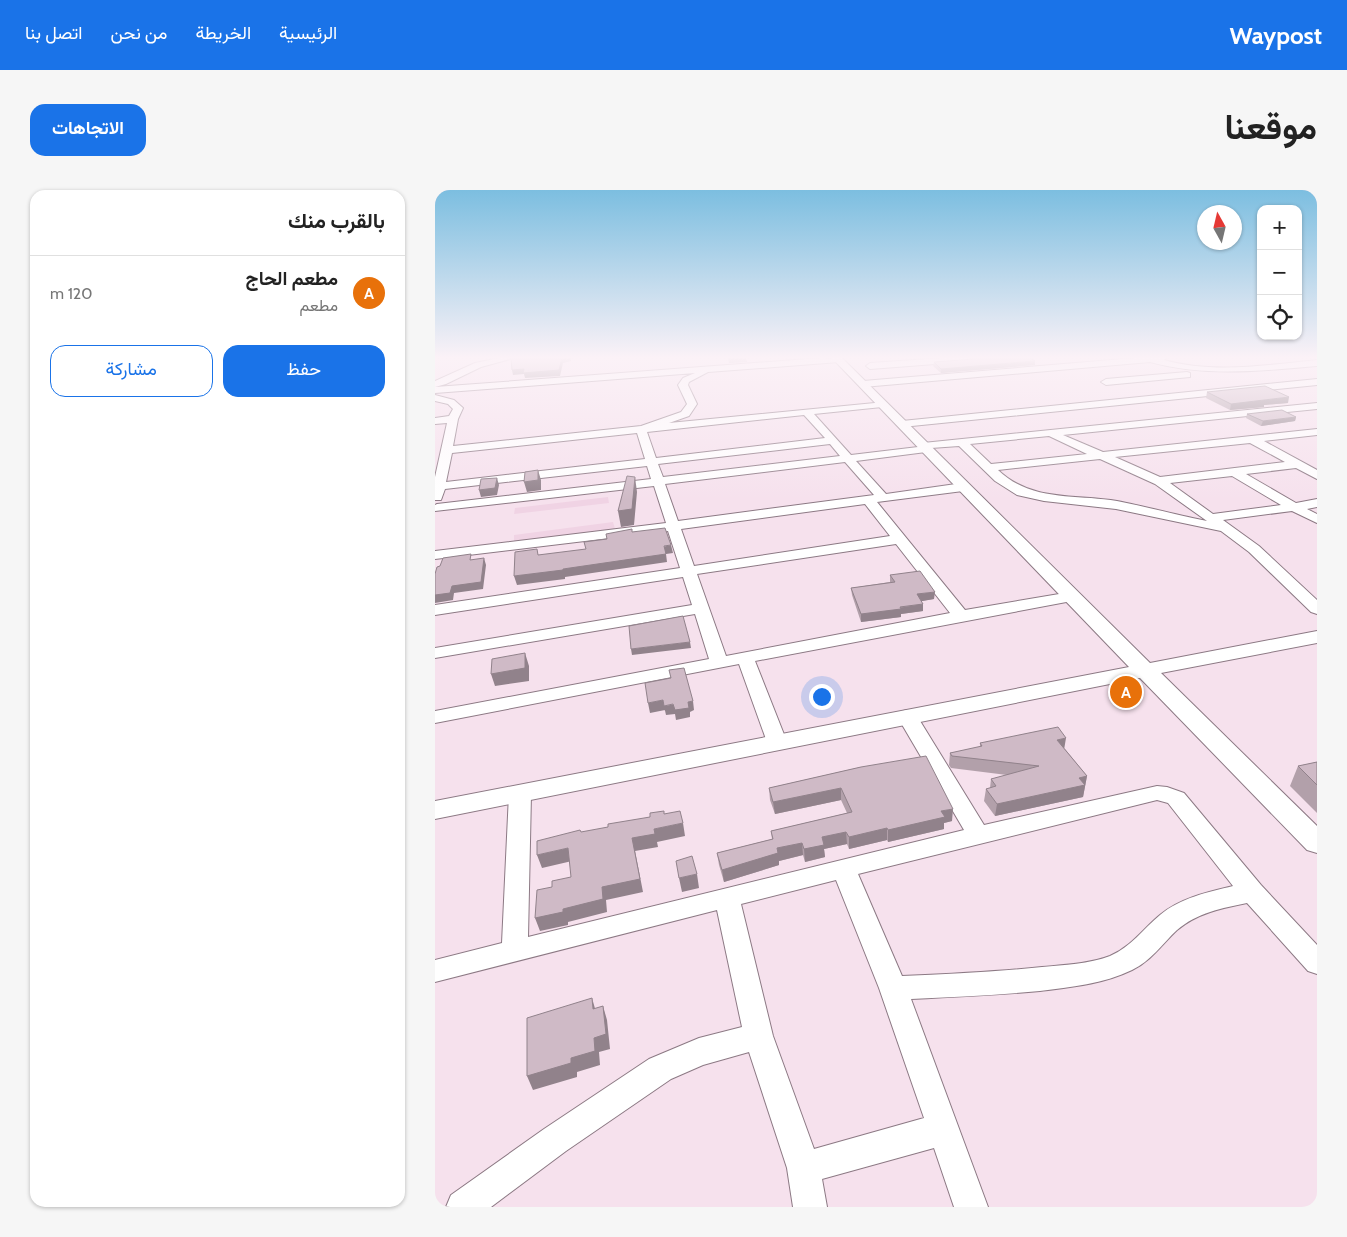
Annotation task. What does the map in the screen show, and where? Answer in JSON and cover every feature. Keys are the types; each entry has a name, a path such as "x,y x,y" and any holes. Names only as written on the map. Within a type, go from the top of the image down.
{"street":[{"path":"437,501 443,453 453,419 458,411 455,405"},
{"path":"641,430 685,414 691,405"},
{"path":"443,453 868,405"},
{"path":"883,405 1071,597 1317,843"},
{"path":"902,424 1084,405"},
{"path":"1182,405 1252,439 1317,475"},
{"path":"1270,405 1280,410"},
{"path":"437,501 659,482 847,459 961,442 1317,406"},
{"path":"1304,407 1317,417"},
{"path":"807,412 847,459 876,499 899,539 961,616"},
{"path":"435,421 453,419"},
{"path":"641,430 719,662"},
{"path":"988,468 1317,432"},
{"path":"1051,433 1159,481 1254,549 1317,609"},
{"path":"437,501 653,462 831,441"},
{"path":"961,442 988,468 1013,488 1031,495 1116,504 1227,530"},
{"path":"1159,481 1317,462"},
{"path":"1234,472 1317,519"},
{"path":"435,555 673,526 963,487"},
{"path":"1211,518 1317,503"},
{"path":"435,610 899,539"},
{"path":"435,717 961,616 1071,597"},
{"path":"435,653 701,608"},
{"path":"435,810 1317,637"},
{"path":"745,657 777,742"},
{"path":"907,716 978,835"},
{"path":"435,971 978,835 1157,793 1167,794 1176,798 1252,892 1317,963"},
{"path":"515,951 520,794"},
{"path":"844,869 893,988 971,1207"},
{"path":"893,988 1023,981 1075,975 1103,969 1129,959 1179,915 1221,899 1252,892"},
{"path":"727,897 758,1036 804,1168 811,1207"},
{"path":"463,1207 555,1140 660,1069 699,1052 758,1036"},
{"path":"804,1168 943,1129"}],"shaded area":[{"path":"608,497 609,503 514,514 515,508"},
{"path":"613,522 615,529 514,542 514,535"}],"building":[{"path":"1282,410 1296,417 1263,421 1247,414"},
{"path":"538,470 538,480 524,482 525,472"},
{"path":"627,476 635,477 632,509 618,511"},
{"path":"497,478 495,488 479,490 481,479"},
{"path":"665,528 671,545 664,546 666,554 514,576 515,552 537,549 538,555 586,549 584,542 607,539 606,534 632,529 632,532"},
{"path":"471,554 470,560 484,558 481,582 452,586 450,593 435,595 435,574 443,558"},
{"path":"920,571 935,592 917,594 923,604 861,614 851,588 895,582 890,575"},
{"path":"683,616 690,642 631,649 629,626"},
{"path":"525,653 525,668 491,674 492,659"},
{"path":"684,668 693,701 688,702 689,708 675,710 673,704 664,706 663,700 648,703 645,683 671,678 669,670"},
{"path":"1058,727 1066,738 1057,740 1087,776 1079,778 1085,785 997,804 986,789 996,786 991,779 1039,766 952,756 950,753 982,746 980,743"},
{"path":"926,756 953,809 941,811 945,817 849,837 846,832 822,837 824,845 804,849 802,843 777,848 778,853 722,870 717,853 773,839 771,831 852,812 841,788 773,802 769,788 861,767"},
{"path":"1317,762 1317,785 1298,766"},
{"path":"664,811 664,814 680,811 683,823 654,829 655,834 632,838 640,879 602,887 603,899 563,909 563,912 535,918 537,890 552,887 552,881 571,877 568,848 537,855 537,841 580,830 581,832 608,827 608,824 650,817 650,813"},
{"path":"692,856 697,874 679,878 676,861"},
{"path":"592,998 593,1009 603,1006 606,1034 594,1038 595,1051 571,1058 571,1063 527,1076 527,1018"}],"place":[{"name":"مطعم الحاج","path":"1126,692"}]}
